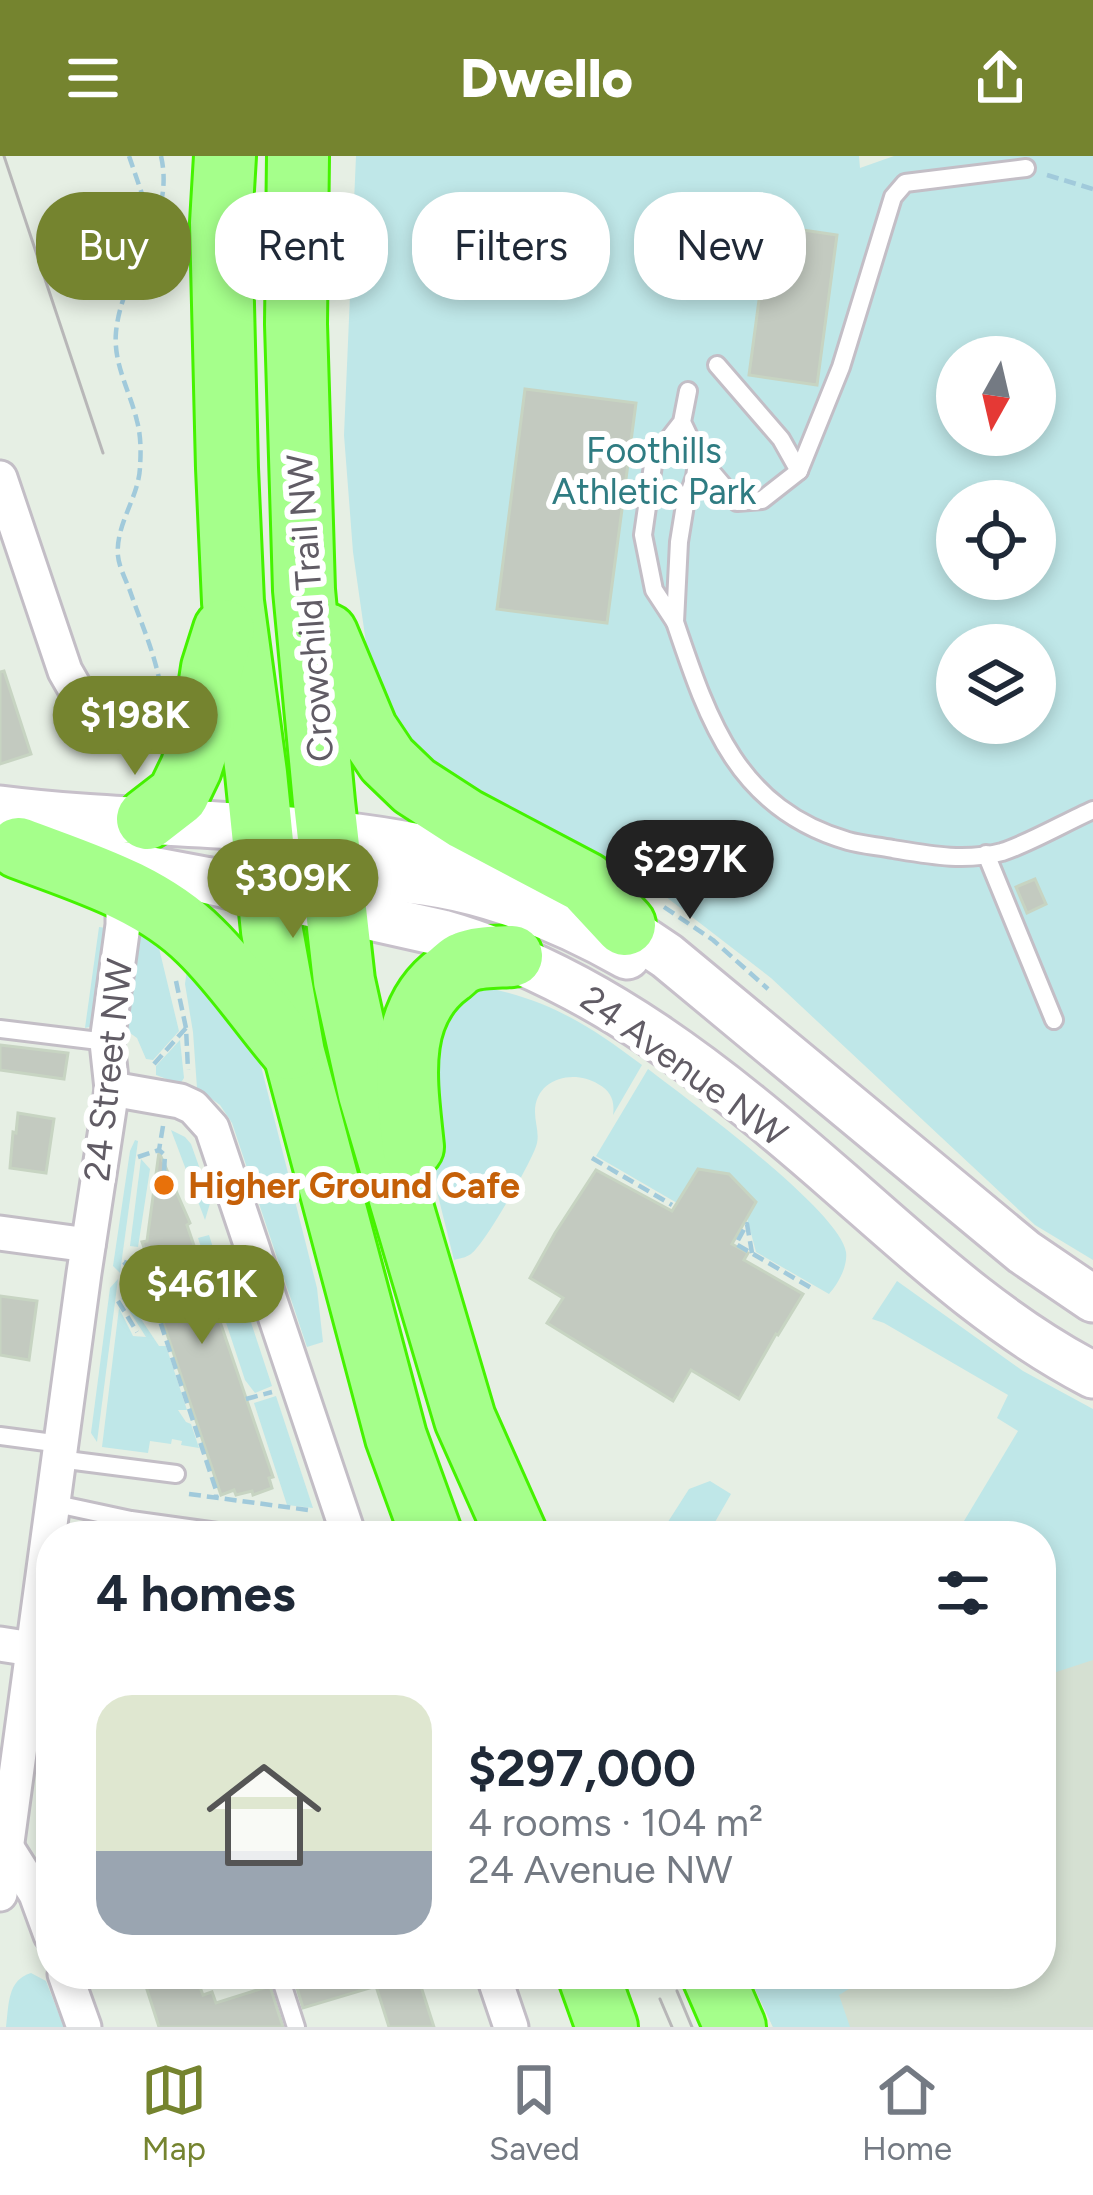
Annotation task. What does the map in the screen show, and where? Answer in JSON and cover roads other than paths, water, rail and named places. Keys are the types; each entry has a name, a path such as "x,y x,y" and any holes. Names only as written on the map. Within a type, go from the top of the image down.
{"highway":[{"name":"Crowchild Trail NW","path":"298,156 296,324 304,590 344,981 369,1094 465,1419 510,1521"},
{"name":"Crowchild Trail NW","path":"220,165 233,602 272,931 294,1053 396,1437 427,1521"},
{"path":"304,590 367,730 387,760 441,805 586,883 625,925"},
{"path":"147,819 178,795 191,768 202,734 212,668 233,602"},
{"path":"5,833 163,911 202,942 294,1053"},
{"path":"405,1211 415,1170 406,1055 419,1010 429,992 465,962 512,956"},
{"path":"593,1989 607,2027"},
{"path":"719,1989 735,2027"}],"street":[{"path":"0,478 65,671 100,732"},
{"name":"24 Avenue NW","path":"5,833 50,815 147,819 265,860 333,876 442,933 544,969 666,1043 780,1132 1002,1320 1093,1375"},
{"name":"24 Avenue NW","path":"5,833 120,862 265,860"},
{"name":"24 Avenue NW","path":"333,876 424,846 547,884 625,925 1010,1241 1093,1300"},
{"path":"265,860 333,876 442,886 502,900 606,945 660,975 701,986"},
{"name":"24 Street NW","path":"47,1521 112,1089 107,1042 123,925 123,888"},
{"path":"112,1089 180,1101 194,1107 212,1128 344,1521"},
{"path":"0,1233 88,1245"},
{"name":"24 Street NW","path":"0,1894 16,1646 36,1567"},
{"path":"3,1847 36,1894"},
{"path":"70,1989 84,2027"},
{"path":"499,1989 511,2027"}],"lane":[{"path":"682,422 698,456 737,502 762,500 799,471 841,368 893,197 905,183 1026,168"},
{"path":"717,364 781,440 799,471"},
{"path":"688,391 682,422 654,458 643,535 654,590 675,622 711,721 741,772 800,821 847,840 945,858 1003,851 1093,810"},
{"path":"675,622 679,542 698,456"},
{"path":"986,854 1054,1020"},
{"path":"0,1029 107,1042"},
{"path":"0,1436 174,1483"},
{"path":"52,1503 111,1521"},
{"path":"284,1989 296,2027"}],"tram line":[{"path":"4,156 103,453"},
{"path":"677,1991 692,2027"},
{"path":"660,1999 672,2027"}],"place":[{"name":"Higher Ground Cafe","path":"164,1185"}],"park label":[{"name":"Foothills Athletic Park","path":"654,470"}]}
